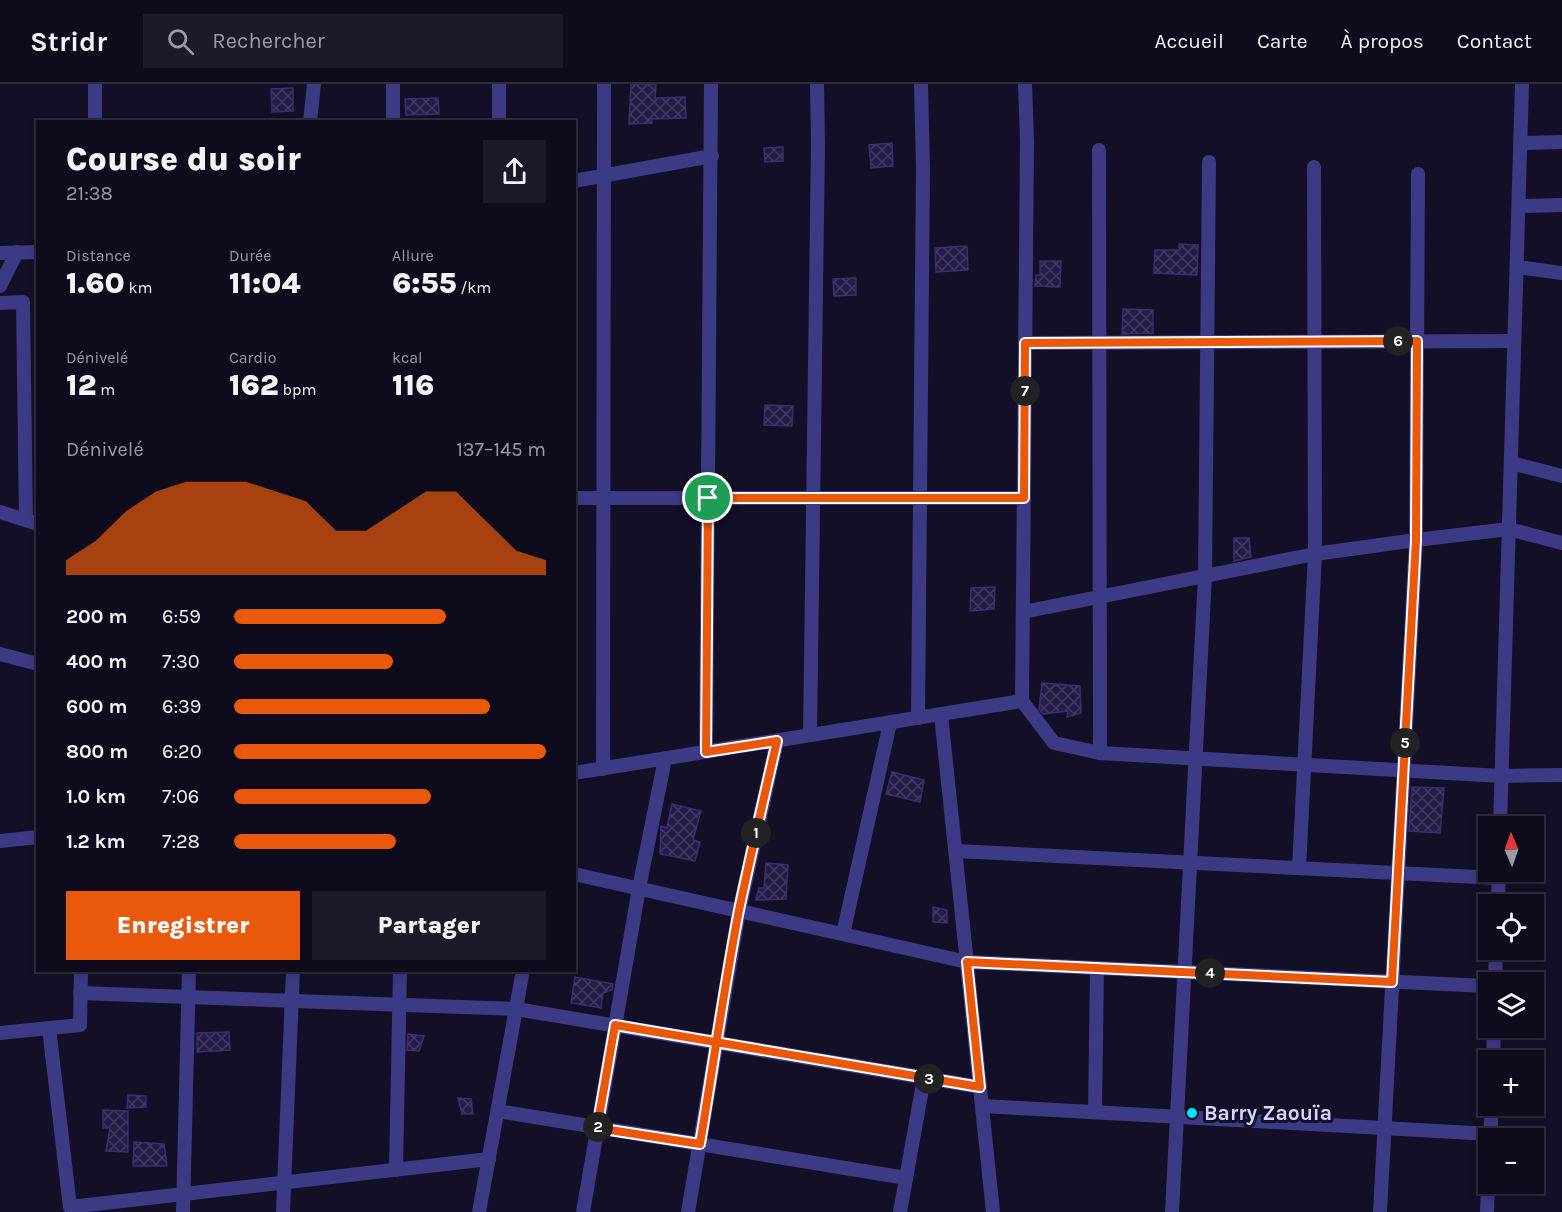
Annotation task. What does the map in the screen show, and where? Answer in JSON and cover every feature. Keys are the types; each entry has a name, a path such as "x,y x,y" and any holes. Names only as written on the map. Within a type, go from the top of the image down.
{"street":[{"path":"94,120 95,84"},
{"path":"310,120 314,84"},
{"path":"393,84 393,120"},
{"path":"499,120 500,84"},
{"path":"603,769 604,84"},
{"path":"706,752 711,84"},
{"path":"810,735 817,84"},
{"path":"918,718 923,168 921,84"},
{"path":"1025,84 1028,141 1022,702 1054,743 1100,753 1501,776 1562,775"},
{"path":"1500,816 1522,84"},
{"path":"1520,143 1562,142"},
{"path":"1099,150 1100,753"},
{"path":"576,181 712,156"},
{"path":"1172,1212 1205,576 1209,162"},
{"path":"1299,868 1315,554 1314,167"},
{"path":"1380,1212 1416,540 1418,174"},
{"path":"1519,206 1562,205"},
{"path":"0,286 17,252"},
{"path":"0,253 36,252"},
{"path":"1517,267 1562,273"},
{"path":"0,303 23,302 32,522 0,512"},
{"path":"1025,343 1514,341"},
{"path":"1511,463 1562,476"},
{"path":"576,498 1024,498"},
{"path":"1023,612 1315,554 1416,540 1509,529 1562,543"},
{"path":"0,654 36,663"},
{"path":"576,773 1022,702"},
{"path":"941,715 993,1212"},
{"path":"843,934 890,723"},
{"path":"688,1212 739,911 777,741"},
{"path":"583,1212 639,888 665,759"},
{"path":"0,841 36,837"},
{"path":"956,851 1398,873 1478,875"},
{"path":"576,874 967,962 1478,986"},
{"path":"1095,1112 1097,968"},
{"path":"0,1033 80,1025 81,972"},
{"path":"183,1212 189,972"},
{"path":"283,1212 293,972"},
{"path":"396,1170 400,972"},
{"path":"479,1212 523,972"},
{"path":"80,993 516,1009 980,1087"},
{"path":"49,1028 70,1208 489,1159"},
{"path":"900,1212 924,1078"},
{"path":"982,1106 1478,1135"},
{"path":"498,1111 906,1178"},
{"path":"1487,1212 1488,1194"}],"building":[{"path":"631,84 656,84 655,98 685,97 686,118 652,119 652,123 629,124"},
{"path":"293,88 293,111 272,112 271,89"},
{"path":"438,98 439,114 406,115 405,99"},
{"path":"892,143 893,166 871,168 869,145"},
{"path":"783,147 783,161 765,162 764,148"},
{"path":"1179,244 1198,245 1197,275 1154,273 1155,250 1179,250"},
{"path":"967,246 968,270 936,272 935,248"},
{"path":"1040,261 1061,261 1060,287 1035,286 1036,275 1040,275"},
{"path":"856,278 856,295 834,296 833,279"},
{"path":"1123,309 1153,310 1153,333 1122,334"},
{"path":"765,405 793,406 792,426 764,425"},
{"path":"1234,538 1249,538 1251,557 1234,561"},
{"path":"995,587 994,609 970,611 971,588"},
{"path":"1042,683 1080,686 1081,713 1067,717 1068,711 1043,714 1039,709"},
{"path":"892,772 924,780 920,802 886,794"},
{"path":"1412,787 1444,788 1440,833 1409,831"},
{"path":"672,804 701,811 693,840 700,842 695,861 660,854 661,826 667,828"},
{"path":"766,863 788,865 786,899 756,900 759,888 764,888"},
{"path":"933,907 947,910 947,923 933,922"},
{"path":"575,977 613,984 612,990 603,993 601,1008 571,1003"},
{"path":"229,1032 230,1050 197,1052 197,1033"},
{"path":"408,1034 424,1036 419,1051 407,1050"},
{"path":"128,1095 146,1096 146,1107 127,1108"},
{"path":"458,1098 471,1099 473,1114 462,1114"},
{"path":"103,1110 128,1111 128,1152 106,1151 110,1128 103,1128"},
{"path":"134,1142 164,1144 167,1166 133,1166"}],"place":[{"name":"Barry Zaouïa","path":"1192,1113"}],"route":[{"path":"708,498 706,752 777,741 739,911 717,1042 708,1094 700,1144 597,1128 615,1025 717,1042 980,1087 967,962 1392,982 1416,540 1417,341 1025,343 1024,498 708,498"}]}
